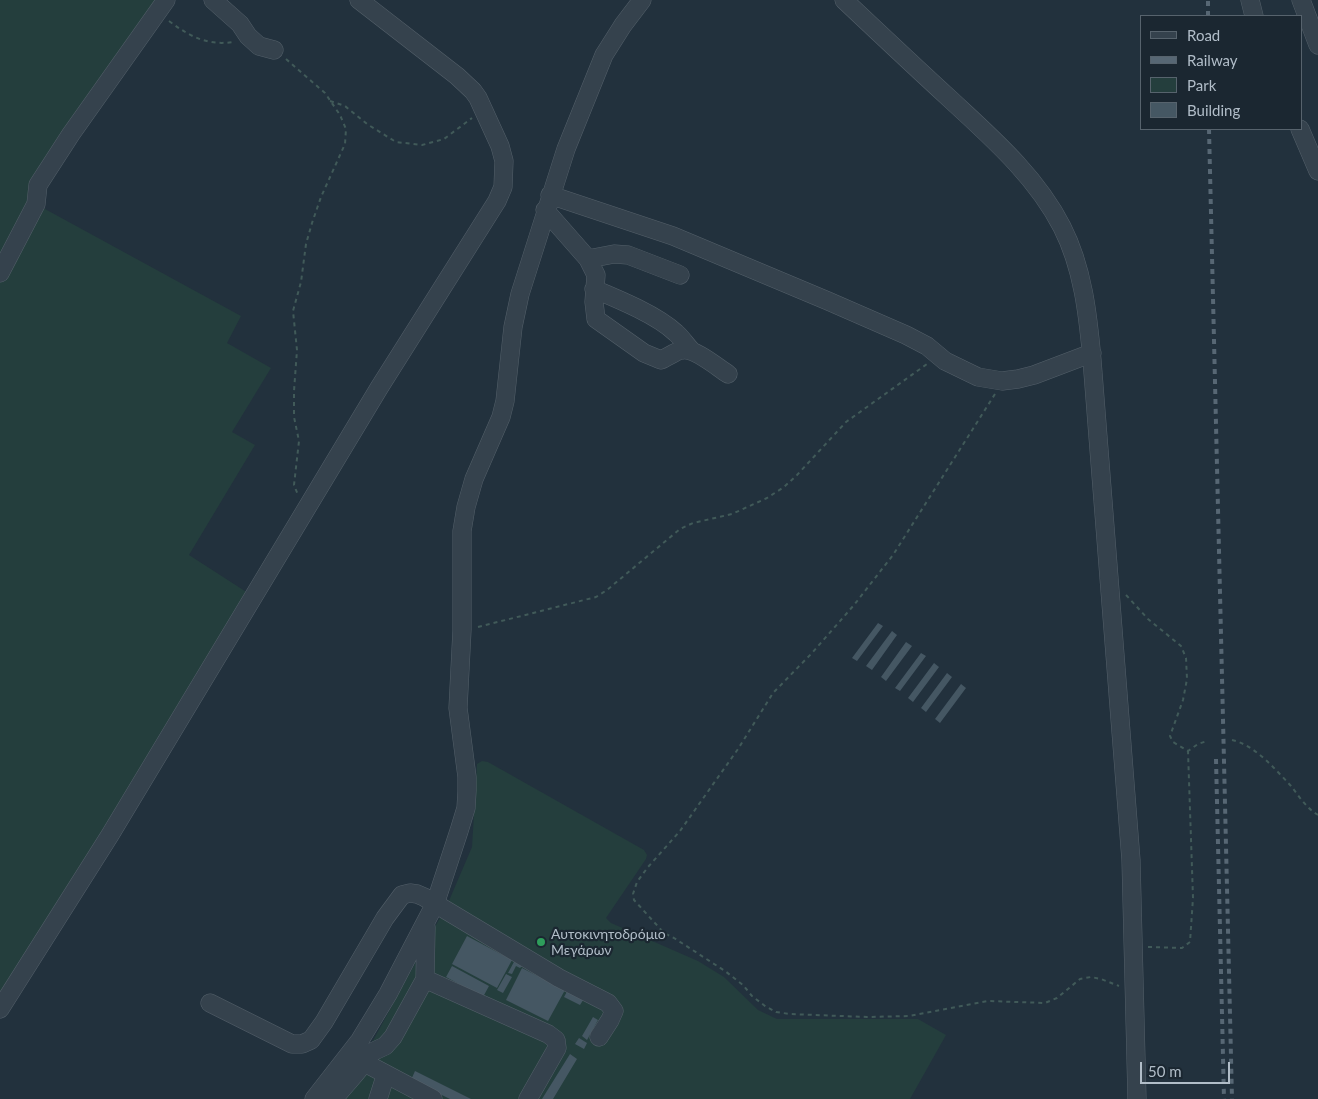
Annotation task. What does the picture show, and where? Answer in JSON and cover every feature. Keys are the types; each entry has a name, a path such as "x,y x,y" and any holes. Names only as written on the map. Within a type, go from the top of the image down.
{"street":[{"path":"213,0 240,24 259,46 274,50"},
{"path":"0,1009 110,835 380,388 497,202 503,187 505,175 504,161 500,146 484,110 472,90 359,0"},
{"path":"314,1099 360,1040 388,994 431,912 466,808 467,777 458,708 462,630 462,531 466,508 474,479 501,417 505,401 513,328 520,294 566,149 604,55 642,0"},
{"path":"844,0 1015,162 1040,191 1062,227 1077,266 1086,307 1092,353 1131,860 1137,1099"},
{"path":"1250,0 1254,15"},
{"path":"1301,0 1318,46"},
{"path":"0,273 36,204 38,185 162,5"},
{"path":"1300,130 1318,171"},
{"path":"548,202 588,259 596,275 594,289 596,319 644,353 661,360 681,350 691,350"},
{"path":"548,202 673,236 871,319 927,346 958,369 978,377 1002,381 1034,375 1092,353"},
{"path":"588,259 614,254 628,255 680,276"},
{"path":"594,289 624,301 676,332 691,350 728,374"},
{"path":"210,1004 292,1044 302,1044 311,1040 324,1022 386,918 402,895 410,893 417,894 431,912 608,1003 614,1011 599,1037"},
{"path":"334,1099 346,1082 365,1063 370,1053 385,1046 393,1037 425,979 424,963 431,912"},
{"path":"425,979 548,1034 556,1040 557,1048 528,1099"},
{"path":"365,1063 433,1099"},
{"path":"378,1099 386,1074"}],"path":[{"path":"162,5 168,21 183,32 198,39 215,43 251,39"},
{"path":"274,50 325,93 340,115 346,129 345,144 321,197 312,223 306,244 301,282 293,311 297,350 294,417 298,441 294,486 305,512"},
{"path":"330,101 344,106 367,124 396,142 422,145 444,139 484,110"},
{"path":"462,630 513,619 596,597 680,529 693,523 732,514 768,498 784,487 846,422 940,356"},
{"path":"1002,381 893,555 854,606 812,654 773,693 738,749 680,832 636,882 633,894 634,900 664,933 725,971 743,985 752,996 776,1012 831,1016 909,1016 988,1001 1045,1003 1057,998 1080,979 1091,977 1135,992"},
{"path":"1109,581 1116,585 1148,619 1181,646 1186,658 1187,679 1183,700 1170,736 1173,742 1188,751"},
{"path":"1232,740 1241,742 1260,755 1290,785 1306,805 1318,815"},
{"path":"1188,751 1198,744 1207,741"},
{"path":"1134,946 1182,948 1190,942 1192,898 1188,751"}],"green space":[{"path":"0,0 161,0 32,201 241,316 227,343 271,368 232,432 255,445 189,555 251,595 0,1004"},
{"name":"Αυτοκινητοδρόμιο Μεγάρων","path":"482,761 488,762 644,850 647,855 646,859 606,918 611,923 698,961 724,977 758,1010 777,1019 918,1019 946,1035 910,1099 339,1099 448,903 472,847 477,764"}],"building":[{"path":"878,623 883,626 857,661 852,658"},
{"path":"892,631 897,635 872,670 866,666"},
{"path":"906,642 912,646 886,681 881,677"},
{"path":"921,653 926,656 900,691 895,688"},
{"path":"934,663 939,667 913,702 908,698"},
{"path":"947,673 952,677 926,712 921,708"},
{"path":"961,684 966,688 940,723 935,719"},
{"path":"467,936 512,960 497,988 452,964"},
{"path":"515,960 523,965 520,968 516,966 512,974 508,973"},
{"path":"452,966 489,986 483,997 446,977"},
{"path":"522,968 565,990 548,1021 506,1000"},
{"path":"506,974 512,977 503,993 497,990"},
{"path":"569,988 585,997 580,1005 564,997"},
{"path":"593,1017 598,1020 587,1040 582,1036"},
{"path":"579,1038 587,1043 584,1049 575,1044"},
{"path":"570,1054 577,1059 553,1099 542,1099"},
{"path":"415,1071 471,1099 450,1099 411,1080"}],"railway":[{"path":"1208,0 1208,15"},
{"path":"1209,130 1232,1099"},
{"path":"1216,759 1224,1099"}],"place":[{"name":"Αυτοκινητοδρόμιο Μεγάρων","path":"541,942"}]}
